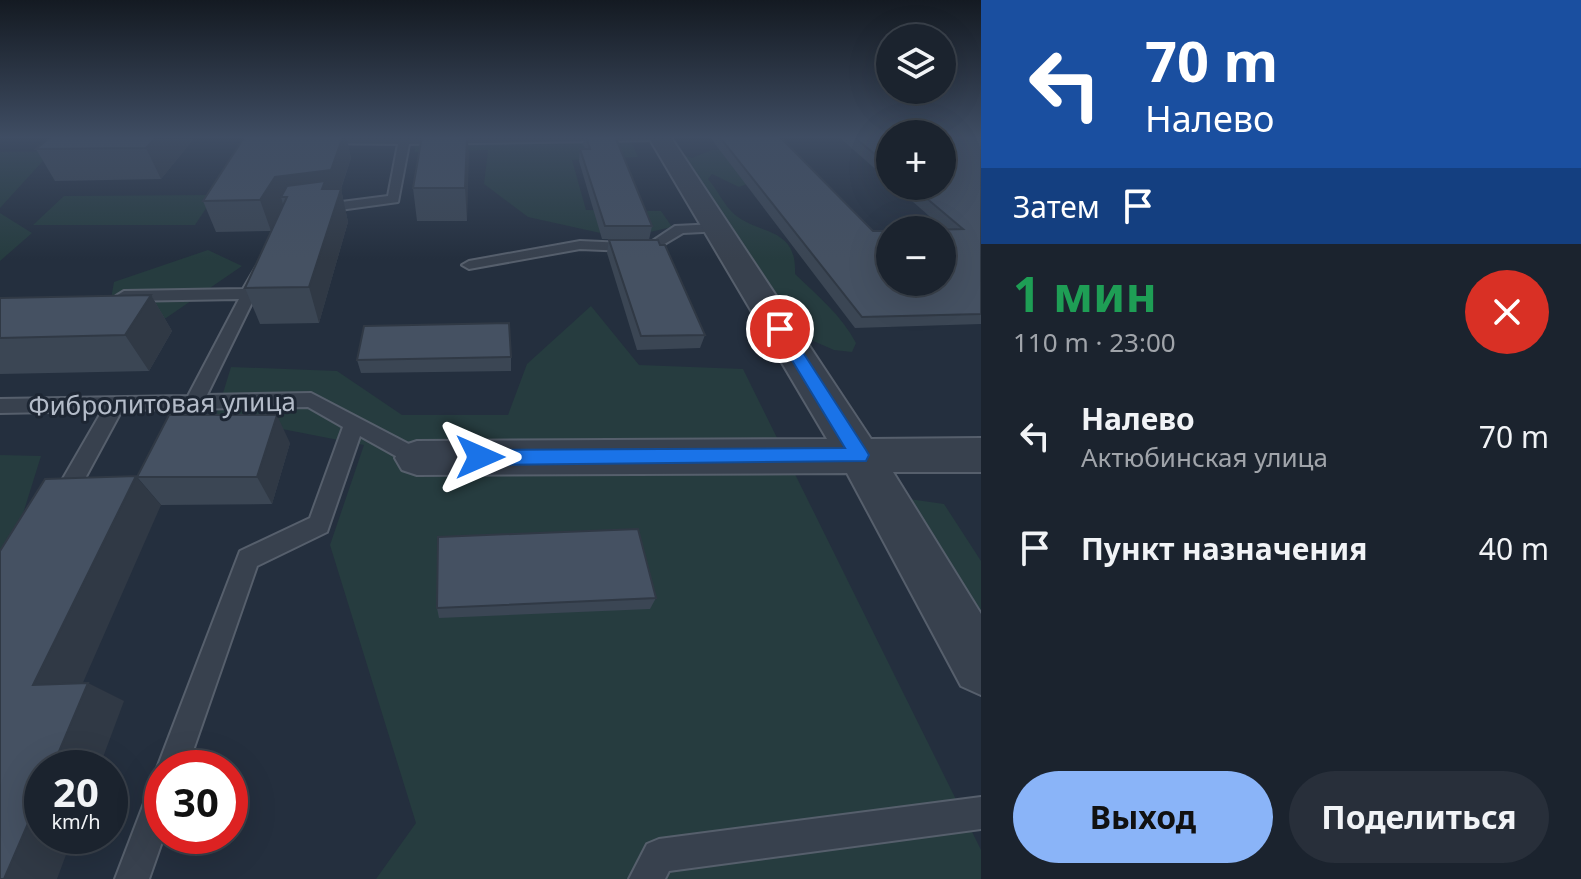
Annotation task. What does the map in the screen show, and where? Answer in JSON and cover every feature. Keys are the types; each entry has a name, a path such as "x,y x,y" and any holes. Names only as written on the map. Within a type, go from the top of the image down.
{"street":[{"path":"685,177 859,455 981,666"},
{"name":"Фибролитовая улица","path":"417,458 981,455"}],"lane":[{"path":"305,211 394,199 398,177"},
{"path":"469,265 580,245 651,248 680,229 717,228"},
{"path":"194,402 269,254"},
{"path":"109,297 249,294"},
{"name":"Фибролитовая улица","path":"0,406 311,400 417,458"},
{"path":"53,516 116,404"},
{"path":"179,750 248,559 319,525 354,424"},
{"path":"646,879 659,856 981,813"},
{"path":"132,879 144,846"}],"green space":[{"path":"0,177 28,177 0,208"},
{"path":"485,177 577,177 586,210 661,211 672,227 623,238 528,217 484,184"},
{"path":"677,177 710,177 708,179 734,214 783,240 790,247 795,274 829,307 856,343 852,352 834,350 802,336"},
{"path":"718,177 742,177 747,184 739,187"},
{"path":"215,195 195,225 33,225 64,196"},
{"path":"0,213 32,233 0,261"},
{"path":"208,250 242,266 166,318 107,321 114,282"},
{"path":"591,306 639,365 743,369 981,850 981,879 376,879 416,823 330,545 364,445 216,416 231,367 337,371 402,415 508,415 527,364"},
{"path":"0,455 41,456 2,581 0,580"},
{"path":"895,497 944,504 981,561 981,636"}],"building":[{"path":"218,177 275,177 260,200 203,201"},
{"path":"415,177 465,177 465,188 413,188"},
{"path":"589,177 632,177 652,226 605,226"},
{"path":"751,177 820,177 876,231 876,296 956,296 956,229 963,229 956,223 956,216 948,216 929,200 956,200 956,177 981,177 981,314 862,317"},
{"path":"325,181 322,189 341,189 309,287 245,288 287,197 281,197 287,186"},
{"path":"609,240 658,240 660,245 665,245 705,335 641,336"},
{"path":"151,295 125,335 0,338 0,298"},
{"path":"509,323 511,357 357,360 364,326"},
{"path":"169,415 277,415 257,477 137,477"},
{"path":"136,476 33,685 88,683 60,750 24,750 24,833 4,879 0,879 0,551 45,479"},
{"path":"638,529 656,598 437,608 438,537"}],"route":[{"path":"480,457 859,455 780,329"}]}
